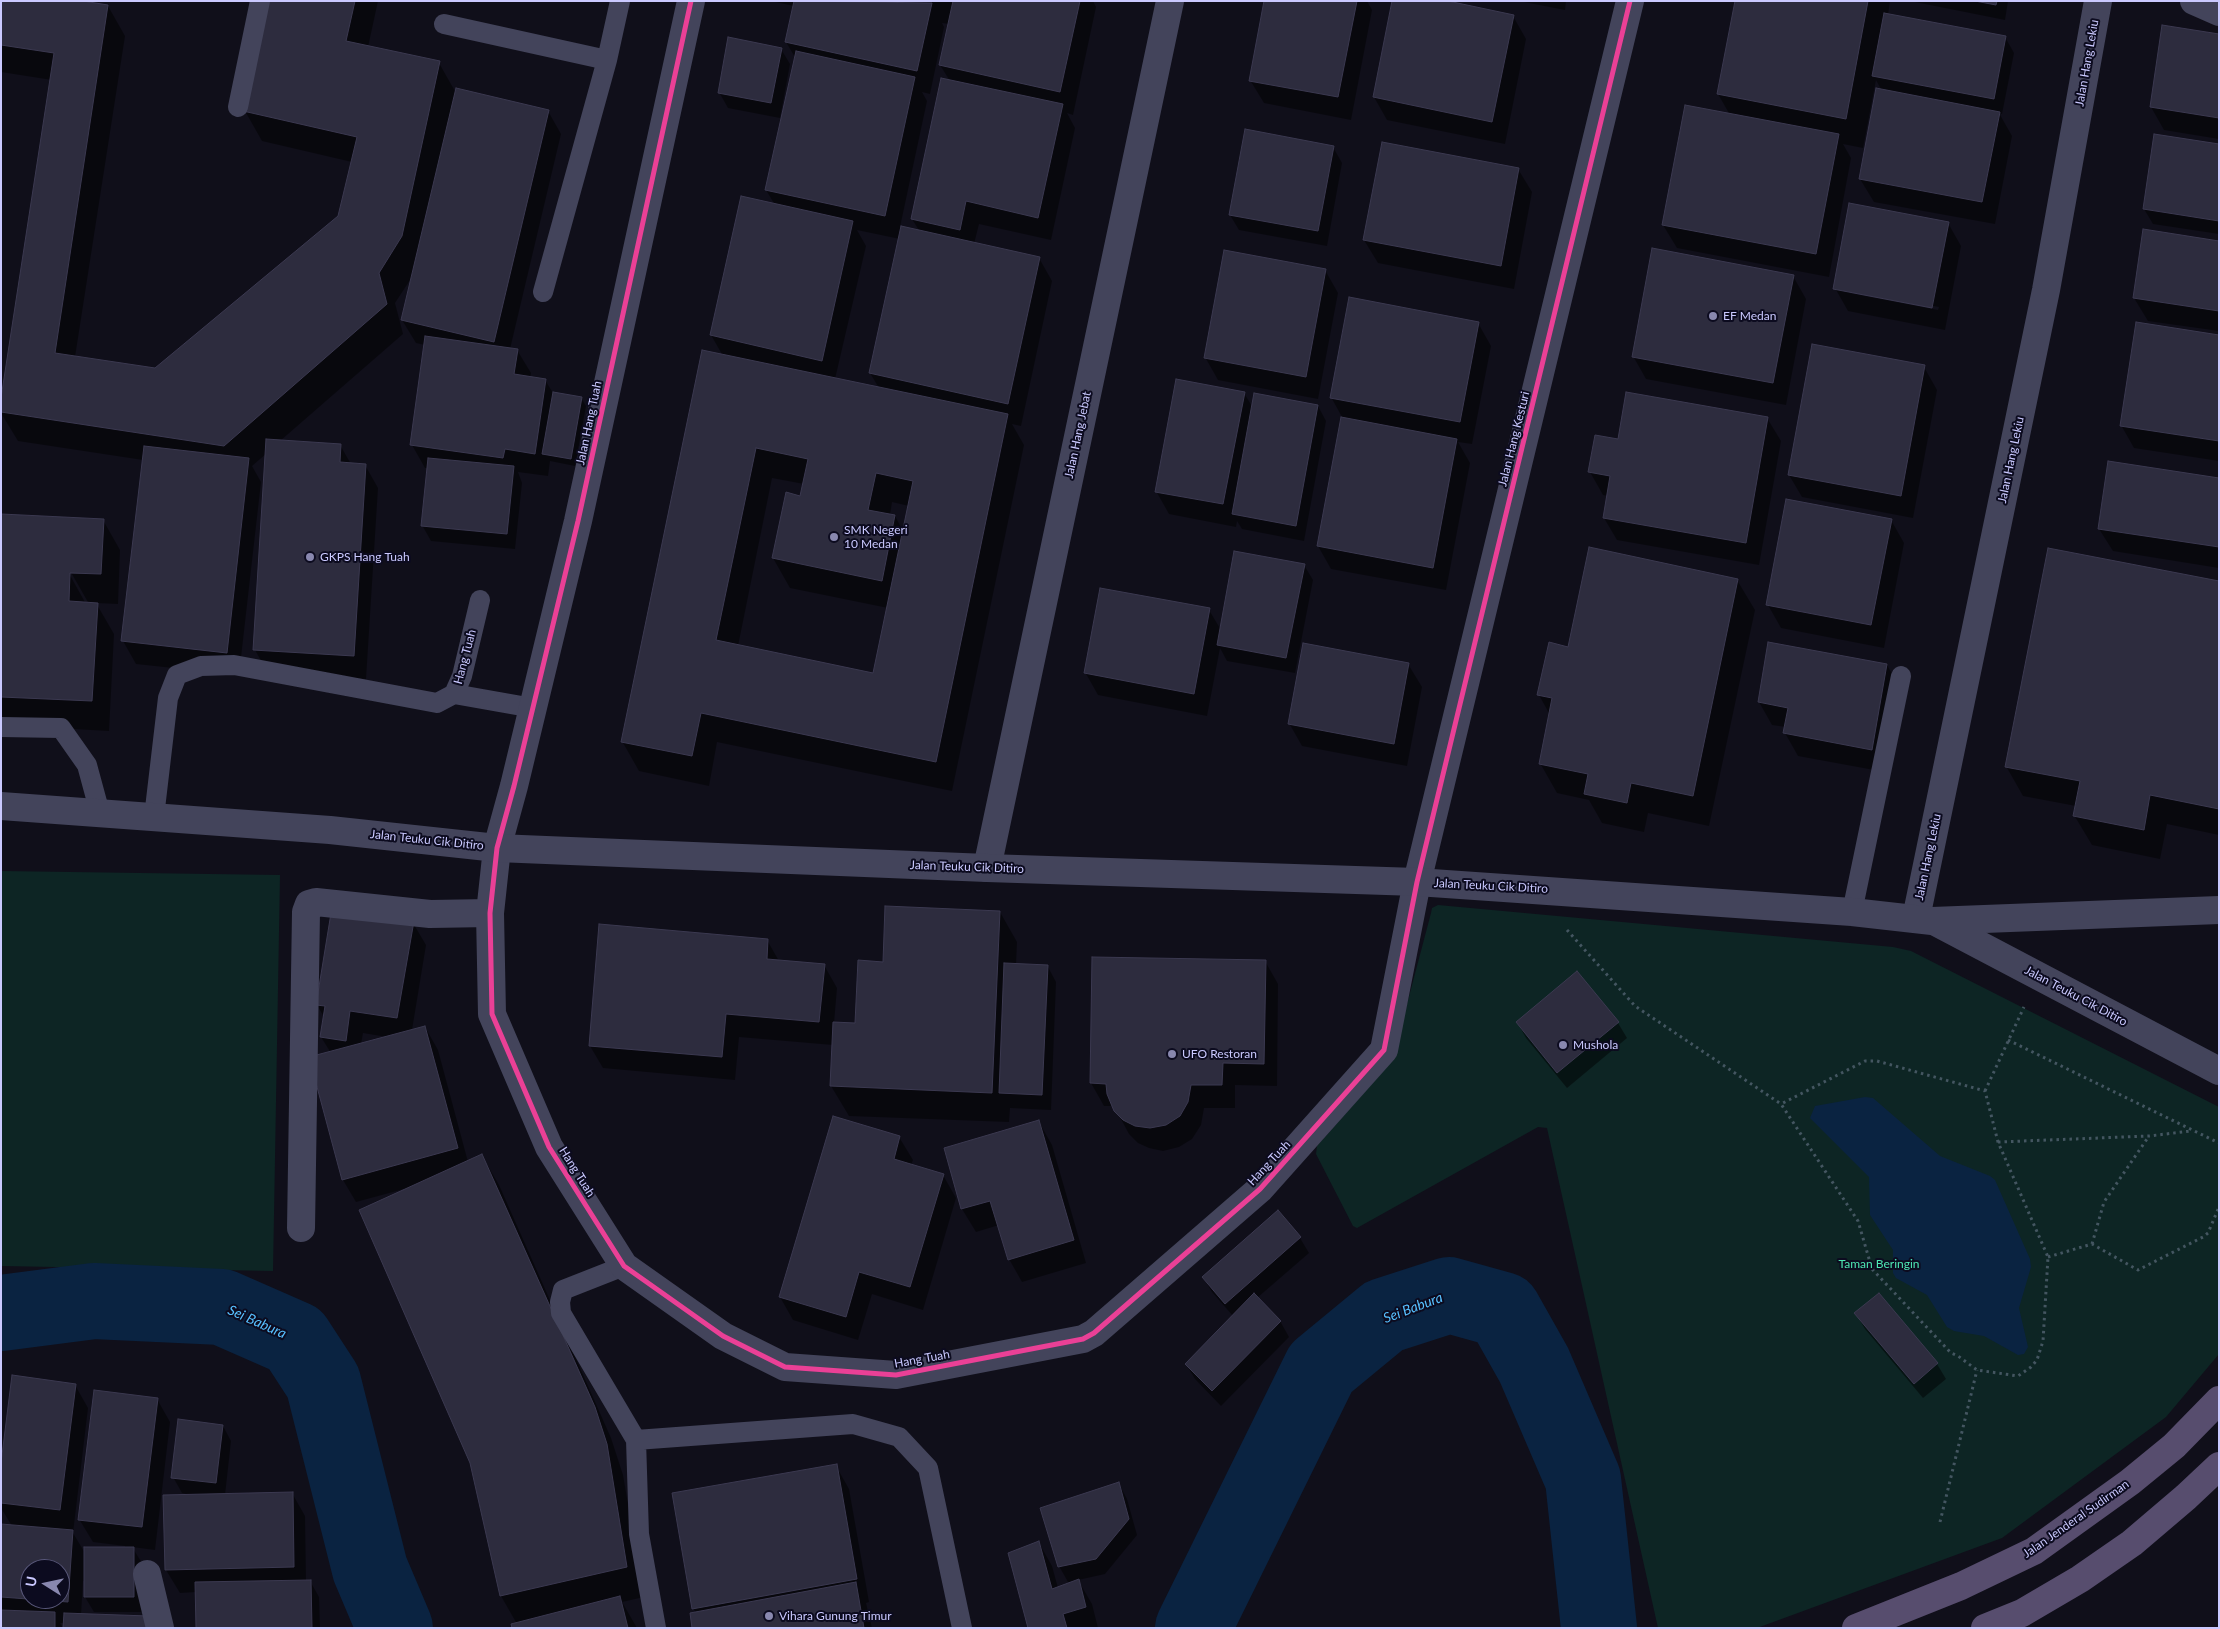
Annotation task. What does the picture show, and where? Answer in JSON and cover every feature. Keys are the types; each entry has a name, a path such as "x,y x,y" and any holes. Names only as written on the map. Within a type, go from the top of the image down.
{"main road":[{"name":"Jalan Jenderal Sudirman","path":"1856,1628 1961,1586 2034,1551 2160,1458 2219,1400"},
{"path":"1985,1628 2022,1613 2080,1579 2132,1543 2219,1466"}],"street":[{"name":"Jalan Hang Tuah","path":"497,848 578,521 691,1"},
{"name":"Jalan Hang Jebat","path":"986,868 1170,1"},
{"name":"Jalan Hang Kesturi","path":"1417,882 1630,1"},
{"name":"Jalan Hang Lekiu","path":"1924,919 2046,290 2098,1"},
{"path":"2194,1 2219,12"},
{"name":"Jalan Teuku Cik Ditiro","path":"1,806 330,830 497,848 986,868 1417,882 1852,912 1924,919 2219,910"},
{"name":"Hang Tuah","path":"497,848 490,913 492,1014 549,1147 624,1266 723,1336 785,1367 896,1375 1083,1339 1094,1333 1260,1189 1378,1059 1386,1042 1417,882"},
{"path":"301,1228 306,912 309,904 316,902 430,914 490,913"},
{"name":"Jalan Teuku Cik Ditiro","path":"1924,919 2219,1071"},
{"path":"147,1574 160,1628"}],"lane":[{"path":"238,107 260,1"},
{"path":"543,292 608,60 620,1"},
{"path":"444,24 608,60"},
{"name":"Hang Tuah","path":"480,600 462,676 454,694 533,708"},
{"path":"154,817 168,698 176,675 201,666 234,666 437,703 454,694"},
{"path":"1852,912 1902,676"},
{"path":"1,726 61,728 87,764 100,813"},
{"path":"624,1266 563,1290 560,1302 561,1313 636,1440 639,1534 656,1628"},
{"path":"636,1440 853,1424 899,1437 928,1468 962,1628"}],"path":[{"path":"1532,889 1635,1006 1781,1104 1858,1221 1872,1269 1951,1353 1976,1370 2018,1376 2037,1360 2043,1342 2048,1258 1998,1142 1985,1091 2008,1040 2219,1143"},
{"path":"1781,1104 1865,1061 1877,1061 1985,1091"},
{"path":"1998,1142 2149,1136 2192,1131"},
{"path":"2092,1244 2104,1202 2149,1136"},
{"path":"2048,1258 2092,1244 2138,1270 2203,1237 2208,1233 2219,1207"},
{"path":"1940,1522 1976,1370"}],"green space":[{"path":"1,871 280,875 273,1271 1,1266"},
{"name":"Taman Beringin","path":"1438,905 1893,947 1911,951 2219,1107 2219,1354 2166,1417 2002,1538 1757,1628 1658,1628 1547,1128 1538,1127 1357,1228 1353,1226 1316,1154 1317,1146 1392,1061 1432,908"}],"water":[{"path":"1865,1097 1873,1098 1940,1156 1990,1176 1995,1180 2030,1259 2031,1267 2019,1308 2028,1347 2024,1354 2018,1355 1984,1336 1954,1331 1947,1327 1927,1295 1896,1278 1893,1273 1893,1250 1870,1215 1869,1177 1810,1118 1815,1106"}],"building":[{"path":"1,1 83,1 108,5 55,353 155,368 338,216 357,137 243,111 268,1 355,1 346,41 440,61 402,236 379,273 387,304 224,446 1,412 1,398 54,53 1,45"},
{"path":"794,1 932,3 917,71 785,42"},
{"path":"953,1 1080,1 1060,92 939,65"},
{"path":"1264,1 1357,1 1338,97 1249,81"},
{"path":"1392,1 1448,1 1514,15 1492,122 1373,97"},
{"path":"1735,1 1868,1 1846,119 1717,94"},
{"path":"1975,1 1997,1 1996,5"},
{"path":"1884,13 2006,36 1994,99 1872,76"},
{"path":"2162,25 2219,34 2219,118 2150,107"},
{"path":"728,37 782,48 771,103 718,93"},
{"path":"796,51 915,77 885,216 765,190"},
{"path":"941,78 1063,104 1038,218 966,201 960,230 911,219"},
{"path":"456,88 549,110 494,342 401,320"},
{"path":"1876,88 2000,112 1982,202 1859,179"},
{"path":"1685,105 1839,134 1816,254 1662,225"},
{"path":"1245,129 1334,146 1318,231 1229,215"},
{"path":"2154,134 2219,144 2219,221 2143,209"},
{"path":"1382,142 1519,168 1501,266 1363,240"},
{"path":"741,196 853,221 822,361 710,335"},
{"path":"1849,203 1949,222 1932,308 1833,289"},
{"path":"901,226 1040,257 1008,404 869,373"},
{"path":"2143,229 2219,241 2219,311 2133,298"},
{"name":"EF Medan","path":"1652,248 1794,275 1773,383 1632,357"},
{"path":"1224,250 1326,269 1306,377 1204,358"},
{"path":"1349,297 1479,322 1460,422 1330,398"},
{"path":"2136,322 2219,335 2219,441 2120,426"},
{"path":"425,336 518,349 514,374 546,379 535,454 505,449 503,458 410,445"},
{"path":"1812,344 1925,365 1901,496 1788,475"},
{"name":"SMK Negeri 10 Medan","path":"702,350 1008,414 936,762 701,713 692,756 621,742","holes":["756,448 808,459 800,496 786,492 772,558 882,581 895,515 868,510 876,473 913,481 873,673 716,640"]},
{"path":"1176,379 1245,392 1223,504 1155,492"},
{"path":"553,392 582,397 571,459 542,454"},
{"path":"1626,392 1768,417 1746,543 1603,518 1610,476 1588,472 1595,435 1618,439"},
{"path":"1254,393 1318,405 1296,526 1232,514"},
{"path":"1341,417 1457,439 1433,568 1317,546"},
{"name":"GKPS Hang Tuah","path":"266,439 341,444 340,462 366,464 354,656 253,650"},
{"path":"144,446 249,458 227,653 121,641"},
{"path":"428,458 514,466 507,534 421,526"},
{"path":"2108,461 2219,478 2219,547 2098,529"},
{"path":"1786,499 1892,519 1871,625 1766,605"},
{"path":"1,514 104,519 101,574 70,573 69,601 98,603 92,701 1,697"},
{"path":"1589,547 1738,579 1693,796 1631,783 1627,803 1584,794 1588,774 1539,764 1552,698 1537,695 1549,642 1568,647"},
{"path":"2048,548 2219,581 2219,809 2150,795 2144,830 2073,816 2080,781 2005,767"},
{"path":"1234,551 1305,564 1286,658 1217,645"},
{"path":"1100,588 1210,608 1194,694 1084,673"},
{"path":"1768,642 1887,664 1872,750 1783,733 1788,708 1758,702"},
{"path":"1303,643 1409,663 1394,744 1288,724"},
{"path":"885,906 1000,911 992,1093 830,1086 833,1022 855,1023 858,960 883,962"},
{"path":"332,907 414,921 397,1018 350,1011 346,1041 320,1037 325,1006 316,1005"},
{"path":"599,924 768,939 767,959 825,964 819,1022 726,1014 722,1057 589,1046"},
{"path":"1092,957 1266,960 1264,1064 1223,1063 1222,1085 1191,1085 1188,1102 1180,1116 1166,1125 1150,1128 1135,1126 1123,1120 1114,1111 1107,1094 1106,1084 1090,1083"},
{"path":"1004,963 1048,965 1042,1095 999,1093"},
{"path":"1577,971 1619,1022 1557,1073 1516,1022"},
{"path":"425,1026 458,1148 342,1180 309,1057"},
{"path":"833,1116 900,1136 894,1159 944,1174 910,1287 859,1272 846,1317 779,1297"},
{"path":"1039,1120 1074,1240 1008,1260 990,1201 961,1209 944,1148"},
{"path":"482,1154 595,1407 607,1444 627,1567 500,1596 470,1463 359,1210"},
{"path":"1278,1210 1301,1237 1225,1304 1202,1277"},
{"path":"1254,1293 1281,1321 1212,1391 1185,1364"},
{"path":"1879,1293 1938,1363 1914,1384 1854,1313"},
{"path":"12,1375 76,1384 60,1510 1,1503 1,1463"},
{"path":"94,1390 158,1398 142,1527 78,1520"},
{"path":"178,1419 223,1425 216,1483 171,1478"},
{"path":"837,1464 857,1579 692,1609 672,1493"},
{"path":"1119,1482 1129,1519 1096,1559 1058,1567 1040,1508"},
{"path":"293,1492 294,1567 165,1570 163,1495"},
{"path":"1,1524 73,1530 70,1573 70,1559 20,1559 20,1598 1,1597"},
{"path":"1039,1541 1052,1589 1079,1579 1086,1607 1063,1614 1067,1628 1028,1628 1008,1553"},
{"path":"84,1547 134,1547 134,1597 84,1597"},
{"path":"311,1580 312,1628 196,1628 195,1582"},
{"path":"856,1582 864,1628 692,1628 690,1613"},
{"path":"620,1596 628,1628 512,1628 511,1624"},
{"path":"1,1610 55,1612 55,1628 1,1628"},
{"path":"64,1613 148,1616 147,1628 63,1628"}],"waterway":[{"name":"Sei Babura","path":"1193,1628 1321,1368 1384,1316 1449,1295 1503,1310 1534,1365 1583,1479 1599,1628"},
{"name":"Sei Babura","path":"1,1313 94,1301 222,1307 295,1339 323,1382 370,1569 395,1628"}],"cycle path":[{"path":"691,1 578,521 514,786 497,848 490,913 492,1014 549,1147 624,1266 723,1336 785,1367 896,1375 1083,1339 1094,1333 1260,1189 1384,1050 1417,882 1630,1"}],"place":[{"name":"EF Medan","path":"1713,316"},
{"name":"SMK Negeri 10 Medan","path":"834,537"},
{"name":"GKPS Hang Tuah","path":"310,557"},
{"name":"Mushola","path":"1563,1045"},
{"name":"UFO Restoran","path":"1172,1054"},
{"name":"Vihara Gunung Timur","path":"769,1616"}]}
